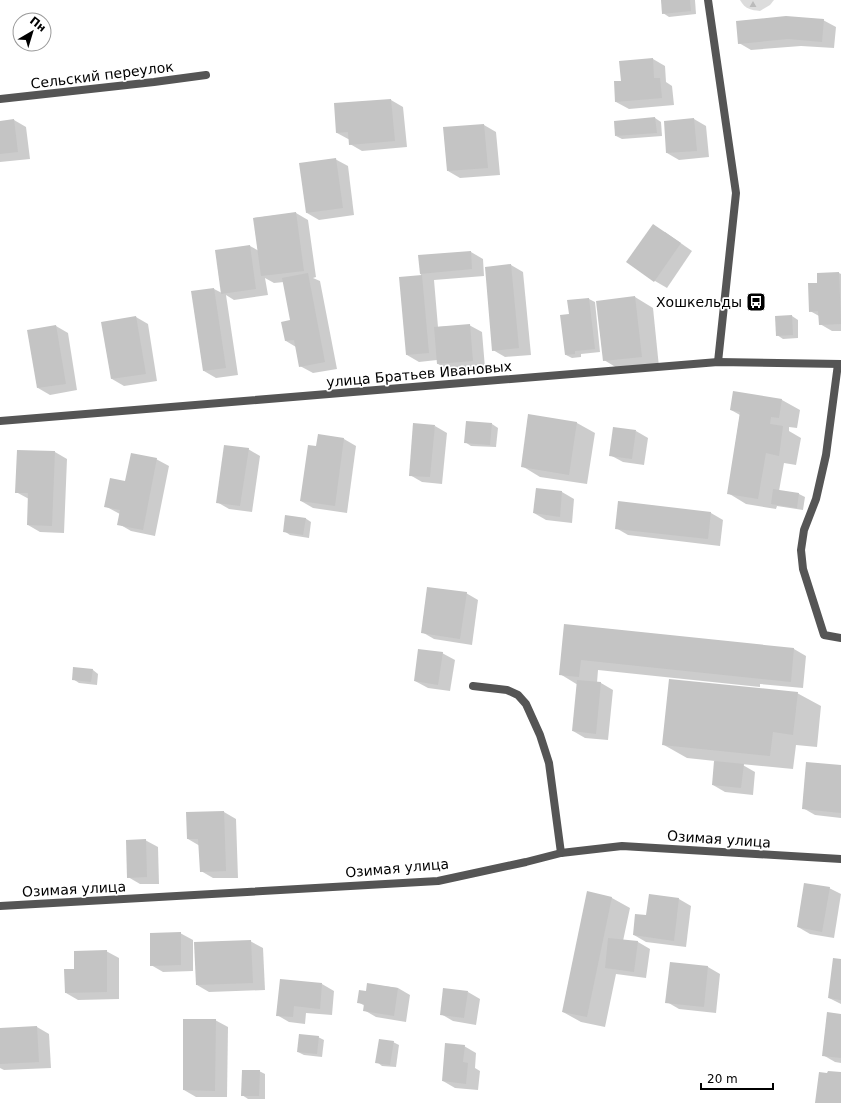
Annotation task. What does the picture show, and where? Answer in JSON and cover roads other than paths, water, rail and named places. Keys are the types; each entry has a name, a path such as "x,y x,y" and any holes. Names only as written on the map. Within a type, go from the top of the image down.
{"street":[{"path":"708,0 736,193 718,362"},
{"name":"Сельский переулок","path":"0,99 206,75"},
{"name":"улица Братьев Ивановых","path":"0,421 718,362 840,364"},
{"path":"840,364 826,455 816,499 804,530 801,550 803,568 824,635 841,638"},
{"path":"473,686 507,690 518,695 526,704 540,735 549,763 561,852"},
{"name":"Озимая улица","path":"0,906 438,881 526,862 561,852 622,846 841,859"}],"place":[{"name":"Хошкельды","path":"756,302"}]}
